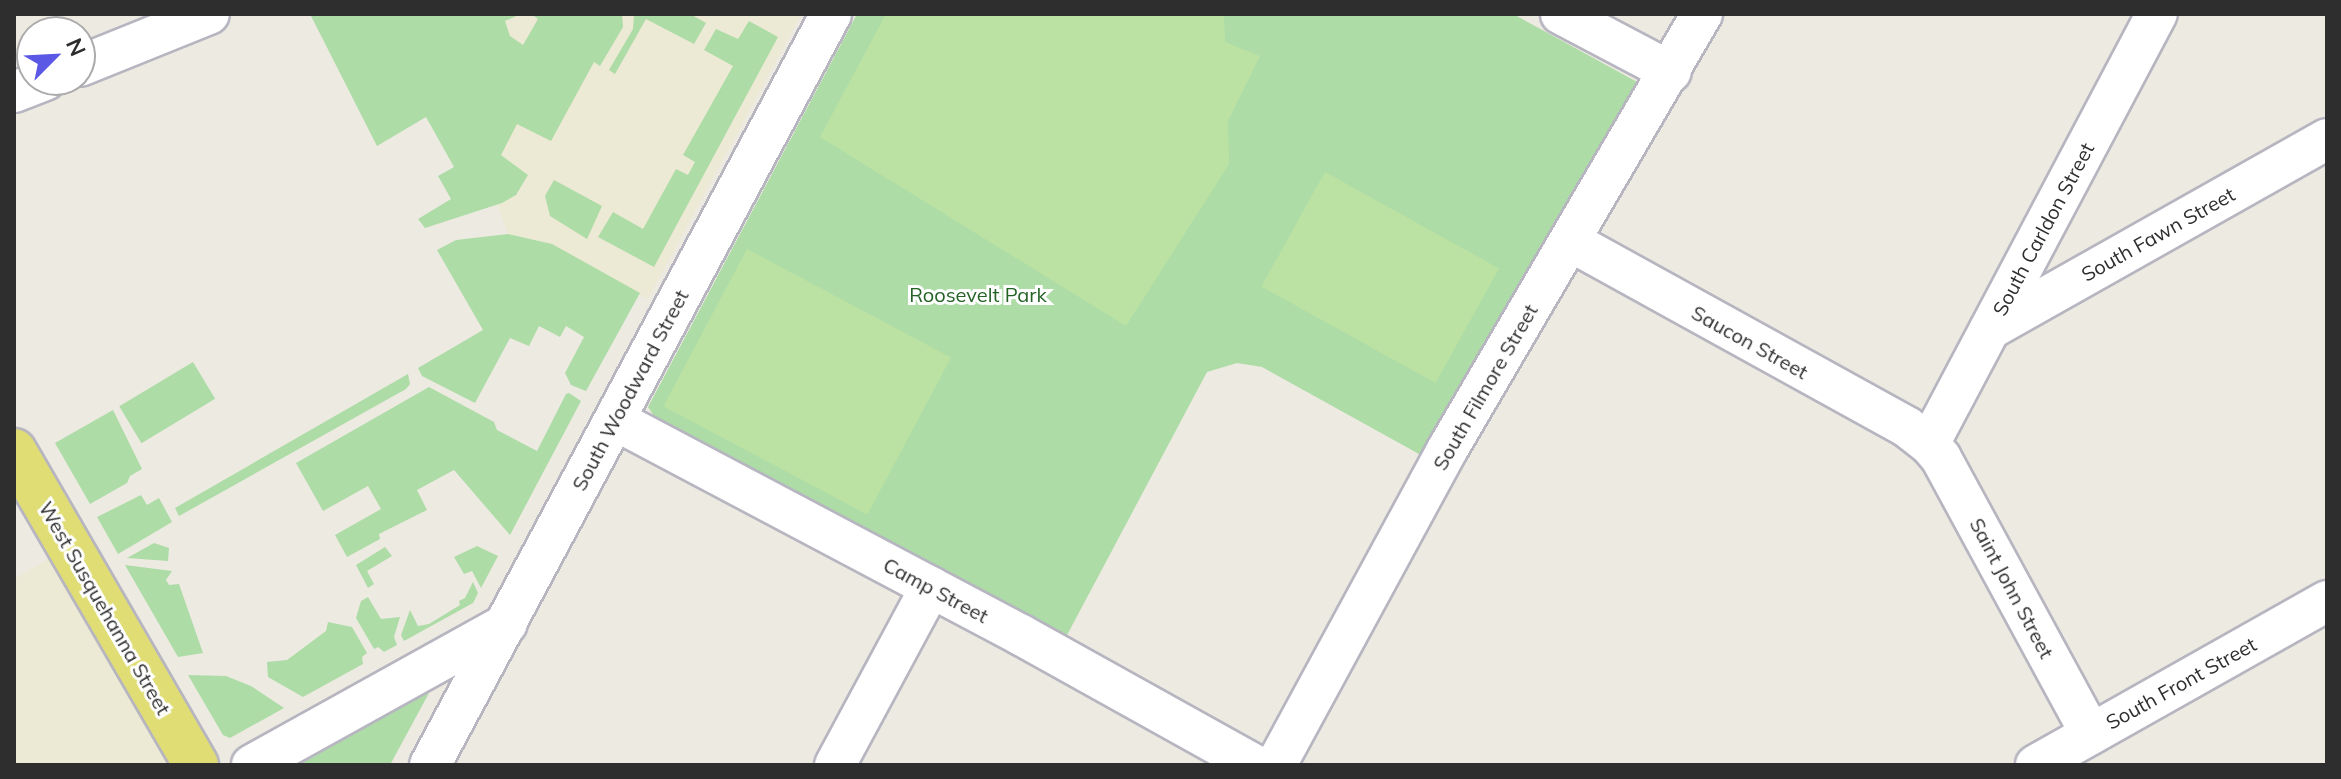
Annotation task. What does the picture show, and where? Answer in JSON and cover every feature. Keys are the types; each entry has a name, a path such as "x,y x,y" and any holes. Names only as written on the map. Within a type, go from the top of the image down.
{"main road":[{"name":"West Susquehanna Street","path":"14,451 196,765"}],"street":[{"path":"96,60 209,14"},
{"name":"South Woodward Street","path":"430,765 831,14"},
{"path":"1561,14 1671,72"},
{"name":"South Filmore Street","path":"1276,765 1447,450 1671,72 1702,14"},
{"name":"South Carldon Street","path":"1929,444 2157,14"},
{"name":"South Fawn Street","path":"1990,329 2327,139"},
{"name":"Saucon Street","path":"1570,241 1907,427 1929,444"},
{"name":"Camp Street","path":"615,420 931,587 1255,765"},
{"name":"Saint John Street","path":"1929,444 1941,458 2091,734"},
{"path":"835,765 931,587"},
{"name":"South Front Street","path":"2036,765 2327,601"},
{"path":"252,765 506,624"}],"shaded area":[{"path":"496,14 801,14 648,299 552,244 508,234 497,205"},
{"path":"50,558 168,765 14,765 14,579"}],"green space":[{"path":"310,14 521,14 505,21 510,36 523,45 538,19 531,14 622,14 623,27 600,66 594,62 551,141 517,124 501,155 528,175 516,195 502,203 425,228 418,219 451,199 438,176 454,167 426,117 377,146"},
{"path":"634,14 690,14 706,23 694,44 646,19 615,74 609,70 633,29"},
{"name":"Roosevelt Park","path":"857,14 1513,14 1639,83 1428,459 1262,367 1237,363 1207,372 1066,637 656,419 648,407"},
{"path":"886,14 1224,14 1225,42 1260,56 1228,121 1229,164 1126,326 820,137"},
{"path":"749,21 778,37 654,267 598,237 613,212 643,229 676,169 688,175 695,162 683,155 733,66 704,50 716,29 738,39"},
{"path":"1325,172 1499,268 1436,383 1261,287"},
{"path":"554,180 602,206 587,239 550,216 545,196"},
{"path":"508,234 552,244 640,293 586,391 571,385 565,373 584,337 566,326 560,337 539,326 529,346 510,338 475,403 422,376 418,368 483,330 437,250 456,240"},
{"path":"747,249 951,357 867,515 663,406"},
{"path":"193,362 215,399 141,443 119,406"},
{"path":"408,374 410,384 406,389 179,516 175,508"},
{"path":"429,387 494,422 497,430 537,451 566,394 581,401 510,535 454,470 417,490 427,510 379,534 380,539 347,557 335,535 381,509 368,486 323,511 296,463"},
{"path":"113,410 142,469 130,476 127,483 90,504 55,443"},
{"path":"141,495 147,505 159,498 172,522 118,554 97,517"},
{"path":"154,543 169,548 168,561 127,558"},
{"path":"477,546 498,556 481,588 472,571 464,574 454,557"},
{"path":"385,547 392,556 367,571 374,584 368,588 356,565"},
{"path":"125,565 172,571 166,580 169,585 179,584 203,653 178,657"},
{"path":"473,582 478,593 473,603 404,641 401,635 410,610 418,626 429,624 460,605 459,601 465,598"},
{"path":"368,597 381,619 400,617 394,637 397,645 384,652 378,647 374,649 356,618 361,601"},
{"path":"328,622 352,627 367,653 362,657 363,664 303,697 268,677 267,662 287,660 326,631"},
{"path":"188,675 226,676 251,686 284,708 230,738 223,735"},
{"path":"429,693 390,765 299,765 417,698"}]}
